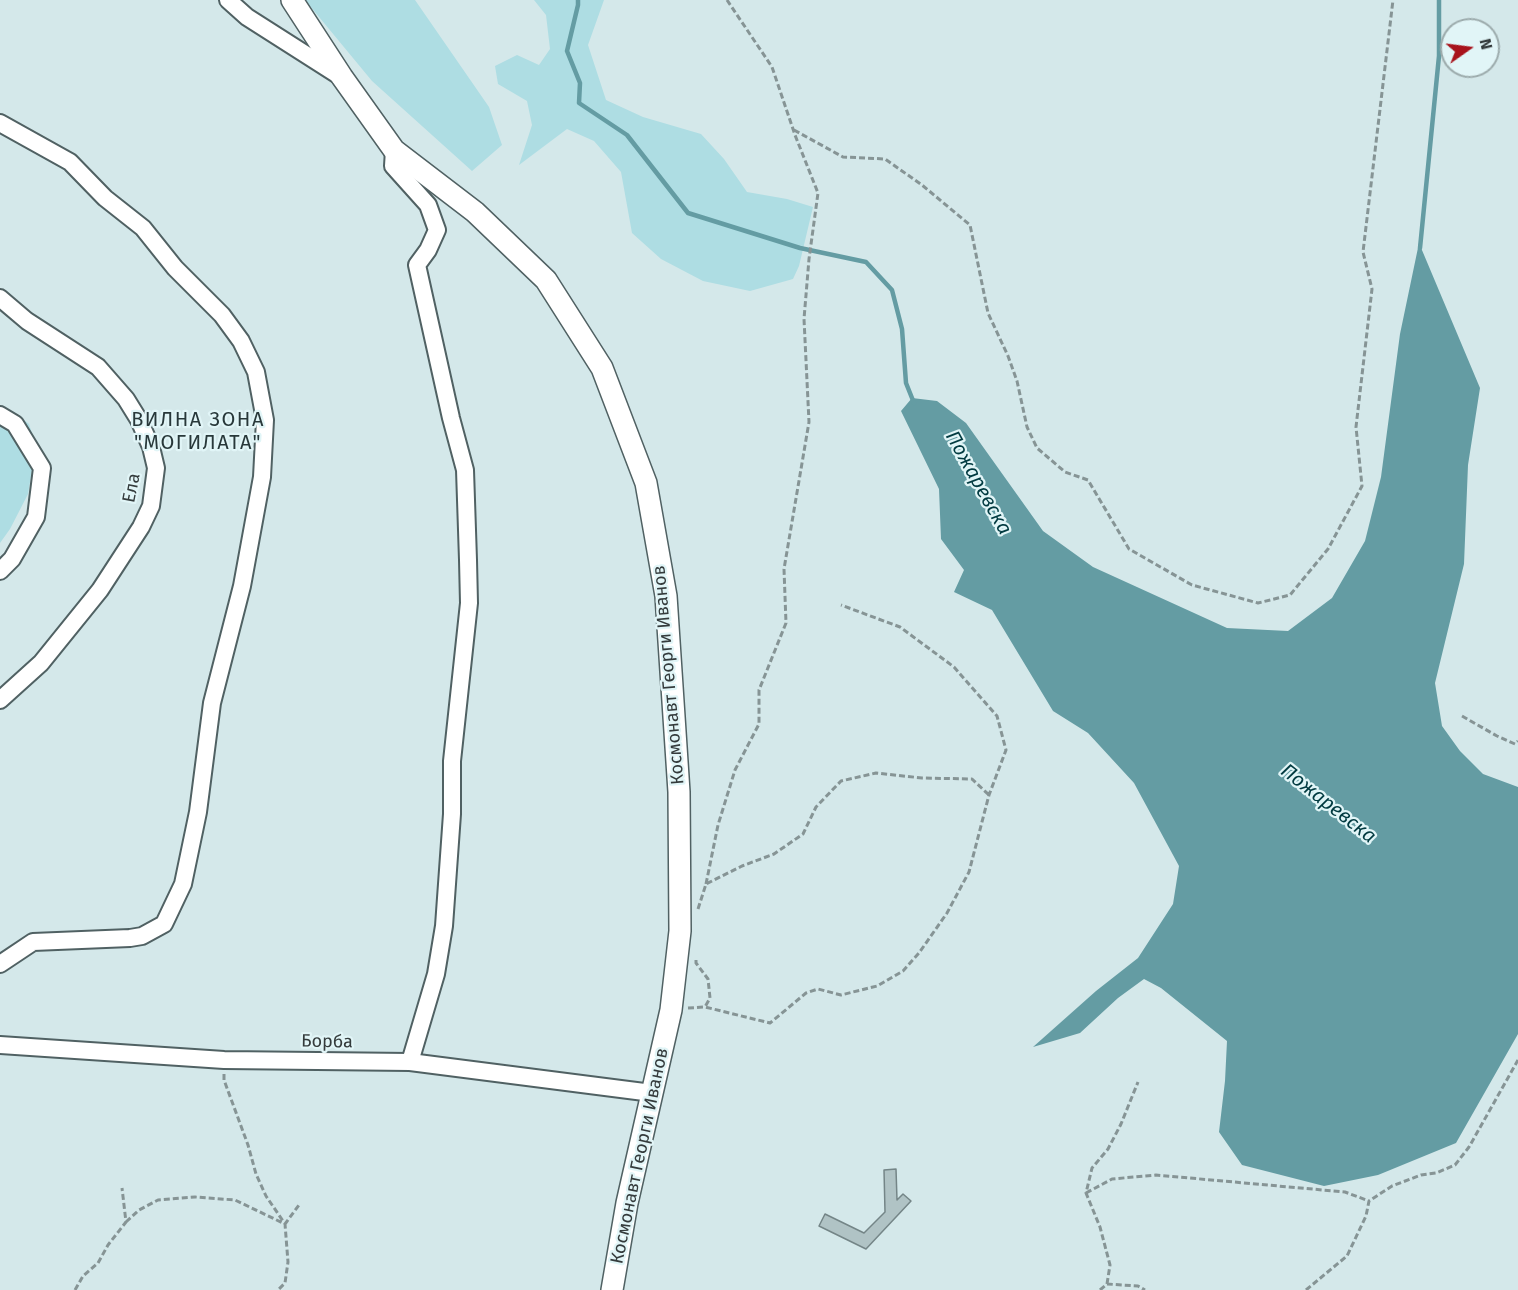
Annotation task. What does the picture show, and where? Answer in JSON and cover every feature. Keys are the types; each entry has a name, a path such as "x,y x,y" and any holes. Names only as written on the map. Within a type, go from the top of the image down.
{"street":[{"path":"228,0 247,17 342,77"},
{"name":"Космонавт Георги Иванов","path":"292,0 342,77 394,150 475,212 546,280 602,368 646,483 666,596 679,792 680,931 671,1010 627,1203 612,1290"},
{"path":"0,123 70,162 105,198 143,228 175,268 222,315 241,341 256,372 265,420 262,477 242,586 212,703 198,812 183,884 164,924 142,936 130,938 33,942 0,964"},
{"path":"394,150 393,166 428,205 437,230 428,250 417,266 465,470 469,603 452,761 452,814 444,926 436,974 410,1062"},
{"name":"Ела","path":"0,298 27,321 98,367 126,399 139,420 151,447 156,468 151,506 141,527 100,590 41,663 0,700"},
{"path":"0,416 15,424 42,468 36,517 12,559 0,571"},
{"name":"Борба","path":"0,1046 224,1060 410,1062 652,1093"}],"path":[{"path":"696,915 706,884 718,825 735,770 759,724 759,690 786,623 784,569 809,422 804,319 818,193 772,67 727,0"},
{"path":"794,130 843,157 885,159 922,185 970,225 988,313 1008,356 1017,381 1027,427 1037,448 1065,472 1088,480 1129,549 1192,585 1258,603 1290,595 1328,549 1362,486 1356,427 1372,290 1362,252 1393,0"},
{"path":"671,1010 705,1007 770,1023 806,993 818,989 841,995 877,986 903,971 919,953 947,913 969,872 989,795 1006,750 997,716 954,667 900,627 841,605"},
{"path":"1462,716 1517,743"},
{"path":"706,884 742,866 774,854 803,834 816,807 841,781 876,773 922,778 972,779 989,795"},
{"path":"696,951 696,963 708,979 710,998 705,1007"},
{"path":"224,1060 224,1080 248,1145 255,1174 266,1196 285,1224 288,1263 285,1283 278,1290"},
{"path":"1306,1290 1347,1256 1366,1216 1369,1201 1392,1186 1455,1165 1469,1147 1518,1060"},
{"path":"1100,1290 1107,1284 1110,1265 1100,1227 1086,1192 1092,1168 1108,1149 1138,1082"},
{"path":"1086,1192 1112,1179 1156,1175 1345,1192 1369,1201"},
{"path":"122,1188 126,1222"},
{"path":"75,1290 83,1276 98,1263 108,1245 126,1222 140,1210 158,1200 195,1197 235,1200 285,1224"},
{"path":"285,1224 299,1205"},
{"path":"1107,1284 1138,1286 1146,1290"}],"shaded area":[{"path":"305,0 415,0 489,107 502,145 472,171 372,81"},
{"path":"534,0 604,0 588,45 606,100 643,117 701,134 724,159 747,192 787,199 813,207 799,266 793,279 750,291 703,281 661,259 632,233 621,172 594,141 567,129 519,165 532,125 527,101 498,84 495,66 517,55 539,65 550,49 546,15"},
{"path":"0,408 14,412 29,424 36,446 28,494 0,543"}],"water":[{"path":"1419,243 1480,388 1468,465 1464,564 1435,683 1442,726 1460,751 1483,774 1518,787 1518,1034 1456,1143 1378,1175 1324,1186 1242,1165 1219,1132 1227,1041 1161,988 1144,979 1118,998 1080,1033 1033,1047 1096,991 1138,958 1173,904 1179,866 1134,783 1088,733 1053,711 992,610 954,592 964,570 941,539 939,489 901,411 912,398 937,401 966,423 1043,531 1093,567 1227,628 1288,631 1332,598 1365,541 1381,477 1400,334"}],"building":[{"path":"896,1169 897,1200 903,1194 911,1201 866,1249 819,1226 825,1214 864,1233 885,1212 884,1170"}],"waterway":[{"name":"Пожаревска","path":"578,0 567,51 580,83 579,103 627,135 688,213 800,248 866,262 892,290 902,329 906,383 914,403"},
{"path":"1420,248 1439,56 1439,0"}],"district":[{"name":"ВИЛНА ЗОНА \"МОГИЛАТА\"","path":"198,432"}]}
